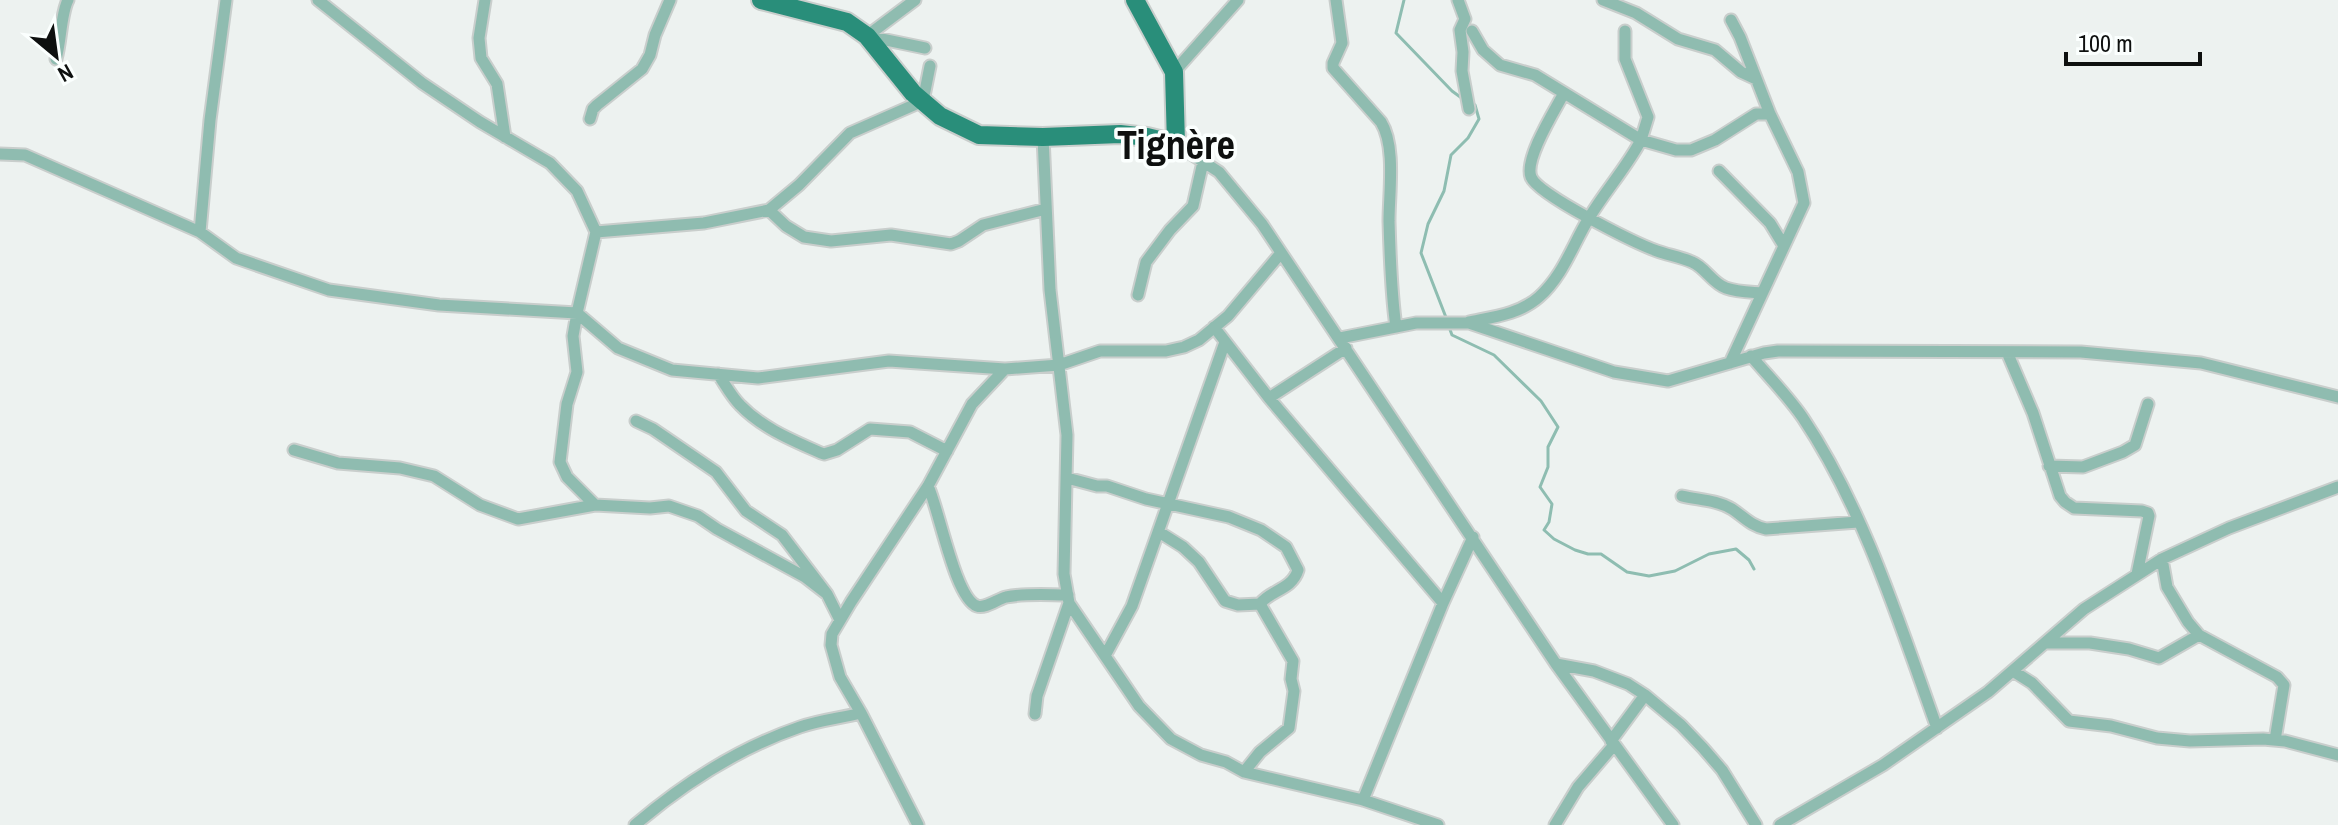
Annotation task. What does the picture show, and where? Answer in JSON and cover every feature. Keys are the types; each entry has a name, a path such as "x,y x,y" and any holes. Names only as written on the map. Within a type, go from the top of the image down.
{"main road":[{"path":"761,0 847,22 879,48 903,82 940,116 979,135 1043,137 1120,134 1176,144 1174,72 1135,0"}],"street":[{"path":"56,59 68,0"},
{"path":"200,232 210,120 226,0"},
{"path":"318,0 422,83 550,163 577,191 596,232 573,336 577,372 567,404 560,462 567,477 595,505"},
{"path":"485,0 479,38 481,58 497,84 505,137"},
{"path":"590,119 593,109 647,63 670,0"},
{"path":"867,36 915,0"},
{"path":"1174,72 1238,0"},
{"path":"1336,0 1342,43 1333,68 1381,122 1386,133 1390,167 1391,292 1396,327"},
{"path":"1458,0 1465,19 1460,30 1462,71 1469,109"},
{"path":"1603,0 1636,13 1678,39 1715,50 1741,72 1756,79"},
{"path":"1730,363 1804,203 1798,172 1731,20"},
{"path":"1472,31 1483,50 1500,65 1535,75 1641,140 1676,150 1691,150 1715,140 1756,114 1770,114"},
{"path":"1269,398 1343,343 1416,323 1469,323 1510,313 1537,299 1553,283 1590,217 1641,140 1648,117 1625,59 1625,31"},
{"path":"867,36 925,48"},
{"path":"596,232 704,223 769,210 799,185 850,133 923,101 930,66"},
{"path":"1564,93 1537,145 1530,175 1536,185 1627,239 1693,262 1725,288 1762,293"},
{"path":"1043,137 1050,290 1067,435 1064,574 1069,599 1139,706 1171,739 1244,772 1363,800 1438,825"},
{"path":"1176,144 1219,172 1262,224 1556,664 1671,825"},
{"path":"0,154 25,155 200,232 236,258 329,290 439,305 577,313 618,348 672,370 758,378 889,361 1005,369 1059,365 1100,351 1166,351 1184,347 1199,340 1228,316 1281,253"},
{"path":"1138,295 1146,262 1193,206 1203,162"},
{"path":"1719,171 1770,223 1784,246"},
{"path":"769,210 804,237 831,241 891,235 951,244 983,225 1046,209"},
{"path":"1469,323 1614,372 1668,381 1778,351 2081,352 2201,363 2338,397"},
{"path":"1214,327 1269,398 1443,603"},
{"path":"1106,654 1132,606 1225,342"},
{"path":"2007,352 2033,413 2060,496 2074,508 2148,513 2137,574"},
{"path":"1751,356 1802,416 1827,457 1890,595 1937,728"},
{"path":"918,825 840,677 831,645 832,634 928,486 972,404 1005,369"},
{"path":"718,374 749,413 770,429 821,453 837,450 870,429 910,432 947,451"},
{"path":"2049,466 2083,467 2135,445 2148,404"},
{"path":"636,421 716,472 746,511 782,535 827,594 840,620"},
{"path":"294,450 338,463 400,468 434,476 480,505 518,519 595,505 669,506 698,516 805,577 827,594"},
{"path":"1067,478 1229,517 1268,533 1286,547 1298,570 1296,579 1260,604"},
{"path":"928,486 951,563 974,605 981,607 1009,596 1069,599"},
{"path":"1780,825 1883,765 1937,728 1988,692 2084,609 2137,574 2229,528 2338,487"},
{"path":"1682,496 1718,502 1753,525 1766,529 1858,522"},
{"path":"1159,532 1199,562 1225,601 1238,605 1260,604"},
{"path":"1363,800 1473,537"},
{"path":"2162,559 2167,587 2199,635 2281,680 2285,690 2275,740"},
{"path":"1035,714 1037,696 1069,599"},
{"path":"1244,772 1260,752 1289,728 1294,691 1291,679 1293,661 1260,604"},
{"path":"2045,643 2090,643 2129,649 2159,658 2199,635"},
{"path":"1556,664 1594,671 1628,684 1645,695 1681,725 1722,770 1756,825"},
{"path":"2013,671 2032,683 2069,721 2111,726 2157,738 2190,741 2275,740 2338,755"},
{"path":"1555,825 1578,787 1645,695"},
{"path":"635,825 724,760 801,727 861,713"}],"waterway":[{"path":"1404,0 1396,33 1463,99"},
{"path":"1447,320 1421,253 1428,224 1444,191 1451,155 1468,138 1479,119 1475,105 1470,103"},
{"path":"1449,327 1452,335 1494,355 1541,401 1558,427 1548,447 1548,467 1540,487 1552,504 1549,522 1544,530 1554,539 1575,550 1601,554 1627,572 1649,576 1675,571 1709,554 1736,549 1754,569"}],"district":[{"name":"Tignère","path":"1176,144"}]}
